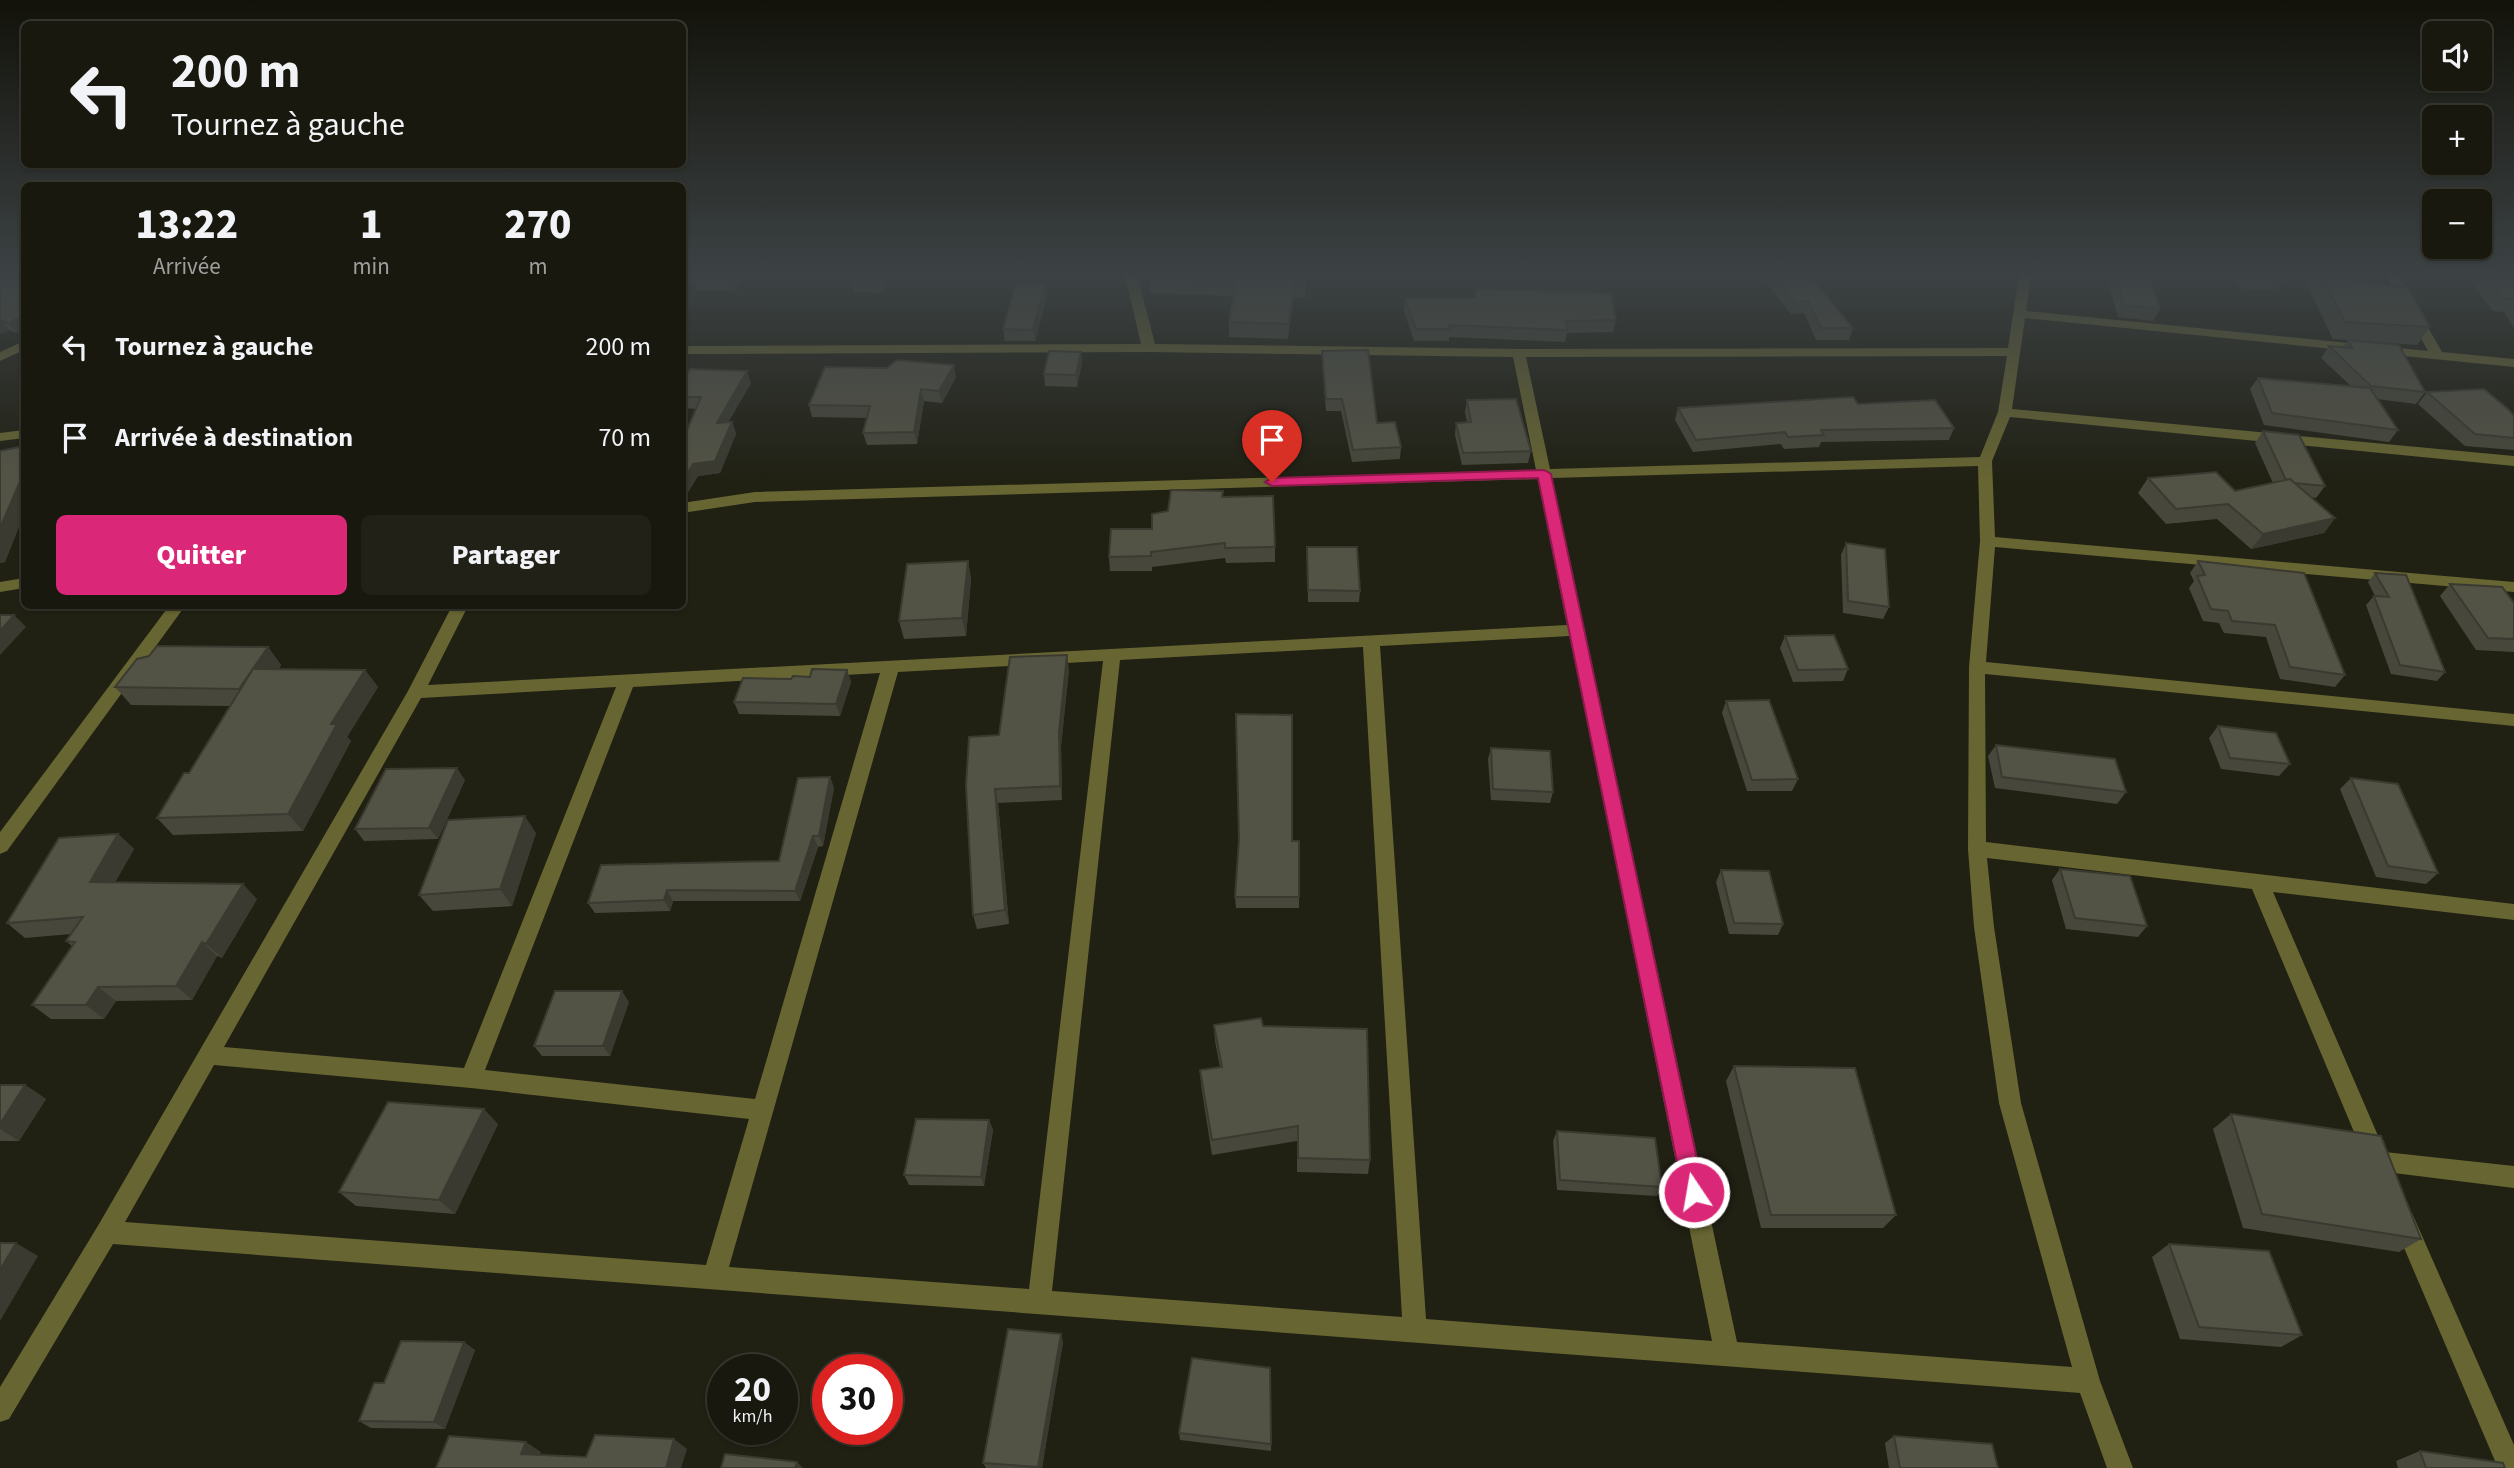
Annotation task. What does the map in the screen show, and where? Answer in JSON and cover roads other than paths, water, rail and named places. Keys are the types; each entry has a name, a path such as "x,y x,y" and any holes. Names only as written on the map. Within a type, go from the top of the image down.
{"street":[{"path":"1148,344 1149,348"},
{"path":"2015,344 2005,412 1985,461 1988,541 1977,667 1977,849 1984,927 2010,1103 2088,1381 2120,1468"},
{"path":"2314,344 2514,363"},
{"path":"2431,344 2438,356"},
{"path":"0,356 21,346"},
{"path":"686,350 1149,348 1519,353 2014,352"},
{"path":"1519,353 1727,1353"},
{"path":"2005,412 2514,461"},
{"path":"0,437 21,434"},
{"path":"686,508 755,497 1985,461"},
{"path":"1988,541 2514,587"},
{"path":"0,587 21,584"},
{"path":"0,846 175,609"},
{"path":"0,1410 107,1231 416,692 458,609"},
{"path":"416,692 1577,630"},
{"path":"1371,641 1415,1330"},
{"path":"1039,1301 1112,655"},
{"path":"714,1277 891,666"},
{"path":"1977,667 2514,720"},
{"path":"471,1078 626,681"},
{"path":"1977,849 2514,912"},
{"path":"2259,882 2511,1468"},
{"path":"208,1055 471,1078 763,1110"},
{"path":"2378,1162 2514,1177"},
{"path":"107,1231 2088,1381"}]}
